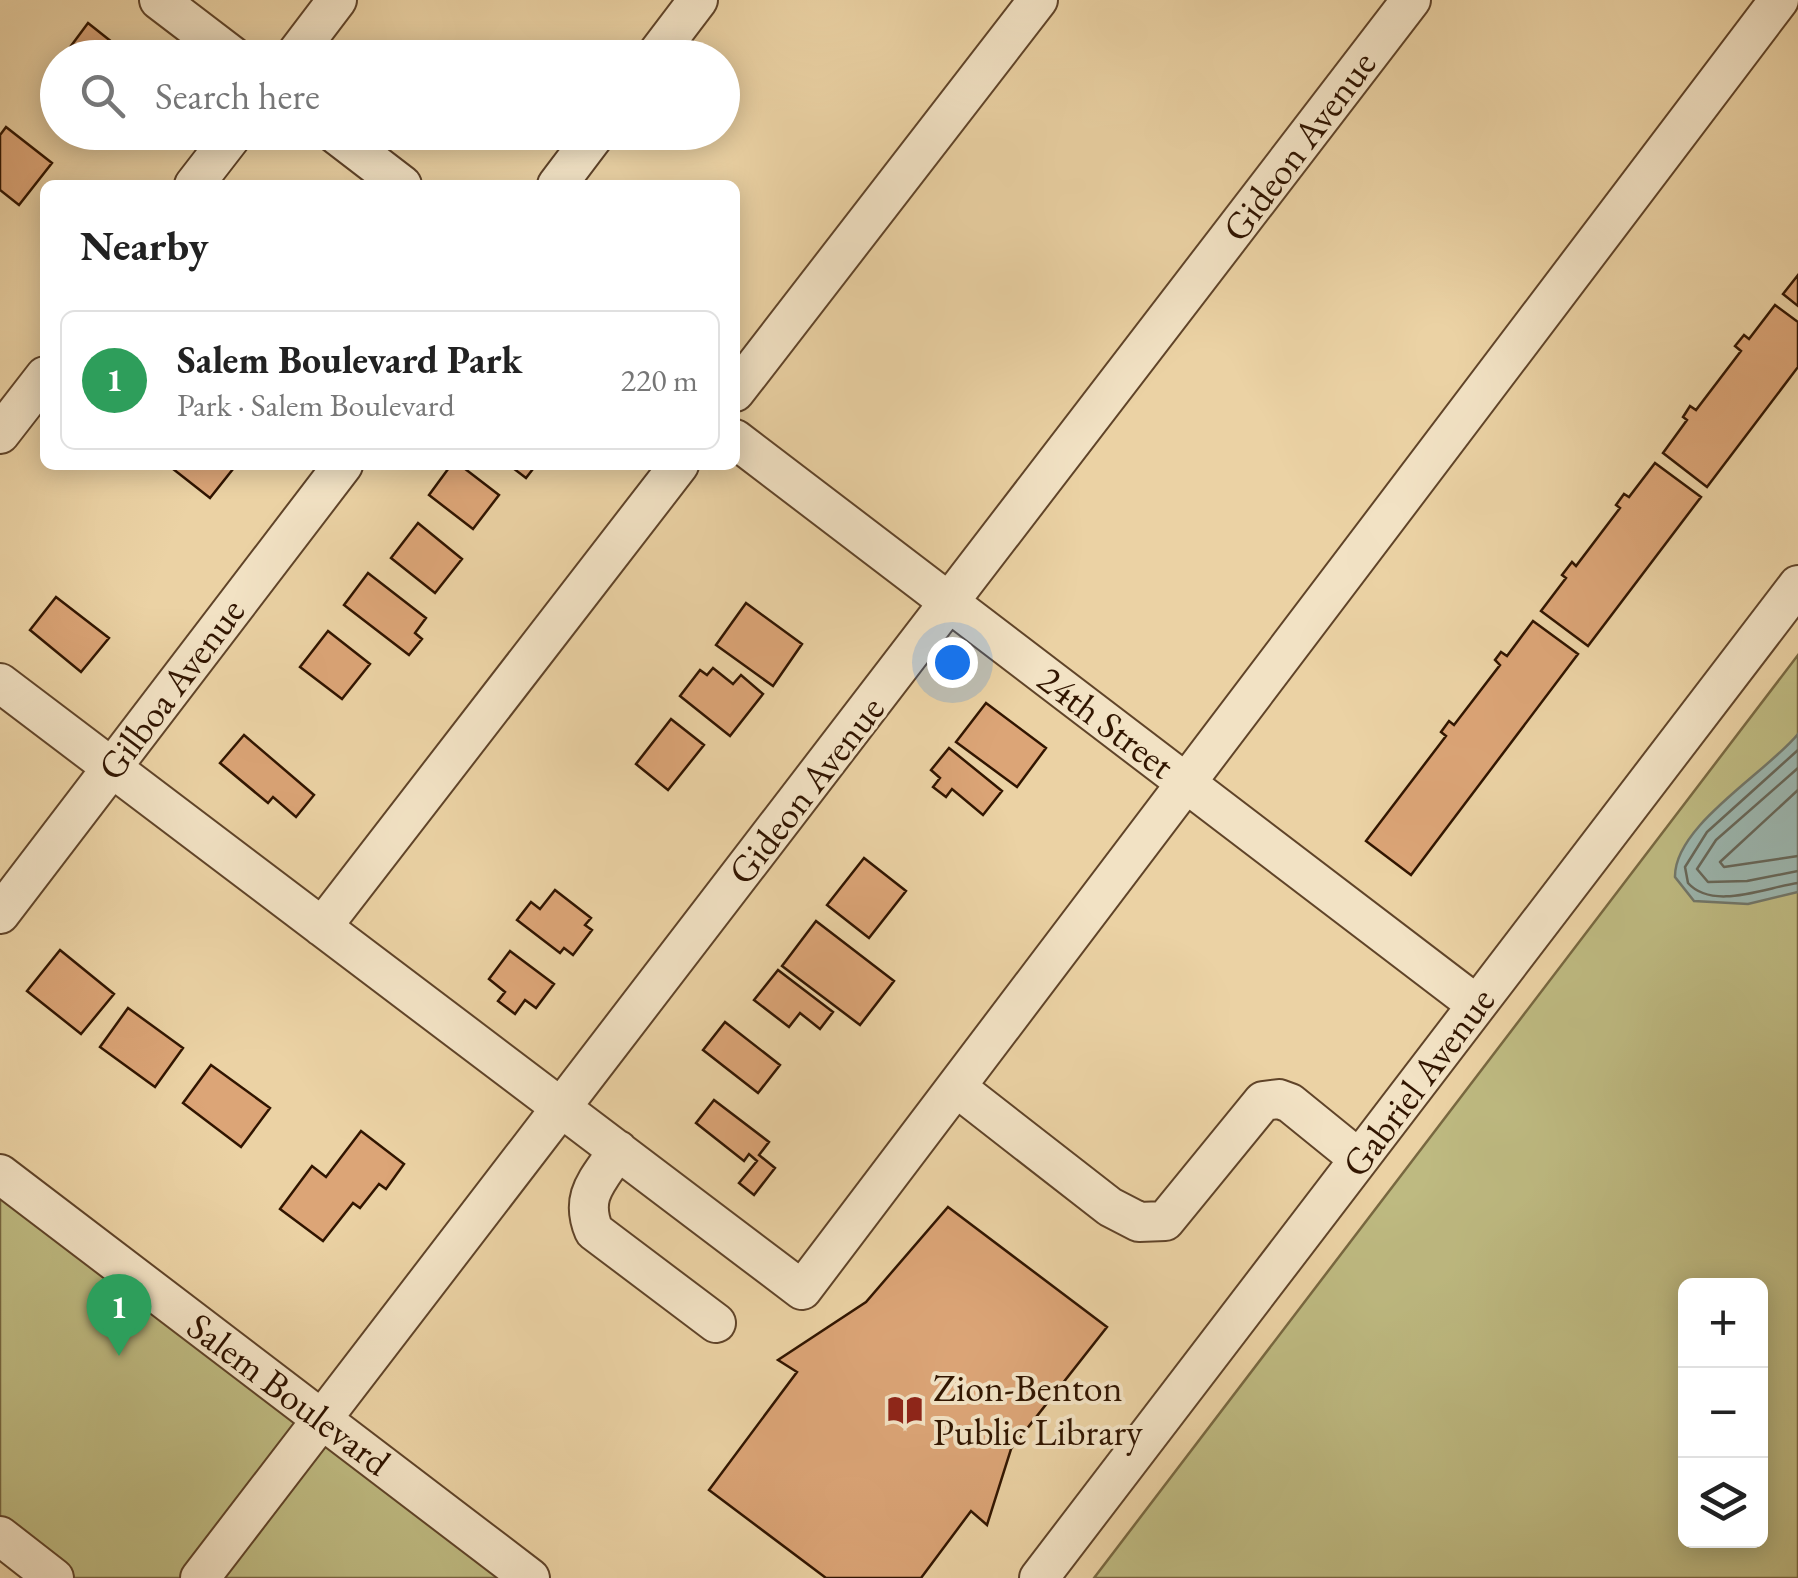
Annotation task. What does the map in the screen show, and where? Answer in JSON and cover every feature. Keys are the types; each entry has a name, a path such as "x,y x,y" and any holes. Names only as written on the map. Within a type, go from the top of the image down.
{"street":[{"path":"160,0 212,40"},
{"path":"307,40 337,0"},
{"path":"668,40 698,0"},
{"path":"740,386 1038,0"},
{"name":"Gideon Avenue","path":"200,1578 1411,0"},
{"path":"0,683 802,1290 1779,0 1798,14"},
{"path":"198,180 221,150"},
{"path":"356,150 395,180"},
{"path":"560,180 583,150"},
{"path":"0,434 40,382"},
{"name":"24th Street","path":"740,443 1477,1005"},
{"name":"Gilboa Avenue","path":"0,914 339,470"},
{"path":"322,927 675,470"},
{"name":"Gabriel Avenue","path":"1038,1578 1798,585"},
{"path":"956,1087 1110,1207 1139,1222 1165,1221 1263,1101 1279,1098 1290,1103 1359,1159"},
{"path":"618,1150 589,1196 585,1210 594,1231 716,1323"},
{"name":"Salem Boulevard","path":"0,1174 530,1578"},
{"path":"0,1536 54,1578"}],"shaded area":[{"path":"1798,655 1798,1578 1094,1578"},
{"path":"0,1176 530,1578 54,1578 0,1537"}],"water":[{"path":"1798,734 1798,892 1748,904 1694,901 1675,877 1689,839 1724,801"}],"building":[{"path":"88,23 109,40 75,40"},
{"path":"6,127 52,163 19,205 0,190 0,135"},
{"path":"1798,275 1798,306 1783,294"},
{"path":"1775,305 1798,322 1798,367 1707,487 1663,453 1687,420 1683,417 1690,406 1696,410 1741,351 1735,346 1744,335 1749,339"},
{"path":"1655,463 1701,497 1588,646 1541,611 1566,578 1562,575 1572,562 1576,566 1620,508 1616,505 1624,494 1629,497"},
{"path":"174,470 232,470 210,498"},
{"path":"447,470 466,470 499,495 473,529 429,495"},
{"path":"516,470 532,470 526,478"},
{"path":"418,523 462,559 435,593 391,558"},
{"path":"368,573 426,618 415,633 422,639 409,655 344,605"},
{"path":"56,597 109,638 81,672 30,630"},
{"path":"746,603 802,644 773,686 716,645"},
{"path":"1533,621 1578,654 1411,875 1366,841 1446,736 1441,732 1449,721 1454,725 1500,665 1495,660 1501,652 1507,656"},
{"path":"328,631 370,664 342,699 300,667"},
{"path":"713,668 733,684 741,675 763,694 730,736 680,696 700,670 707,675"},
{"path":"986,703 1046,748 1017,787 956,742"},
{"path":"671,719 704,745 668,790 636,764"},
{"path":"244,735 314,795 296,817 273,797 268,803 220,763"},
{"path":"949,748 1002,791 983,815 952,789 946,797 933,787 940,778 931,770"},
{"path":"864,858 906,891 869,938 827,905"},
{"path":"555,890 591,918 585,925 592,930 573,955 564,948 560,953 517,920 531,902 540,909"},
{"path":"816,921 894,981 860,1025 782,966"},
{"path":"60,950 114,994 81,1034 27,991"},
{"path":"510,951 554,984 536,1008 525,1000 515,1014 498,1001 505,992 489,979"},
{"path":"778,970 833,1012 820,1029 800,1013 789,1027 754,1000"},
{"path":"128,1008 183,1048 155,1087 100,1047"},
{"path":"725,1022 780,1065 758,1093 703,1050"},
{"path":"211,1065 270,1108 241,1147 183,1103"},
{"path":"714,1100 769,1142 759,1155 775,1168 754,1195 739,1183 757,1161 749,1154 744,1161 696,1123"},
{"path":"361,1131 404,1164 386,1189 379,1184 360,1208 353,1203 323,1241 280,1209 312,1166 326,1177"},
{"name":"Zion-Benton Public Library","path":"948,1207 1107,1327 1011,1449 987,1525 971,1511 921,1578 826,1578 709,1490 797,1372 778,1360 866,1302"}],"place":[{"name":"Salem Boulevard Park","path":"119,1356"},
{"name":"Zion-Benton Public Library","path":"905,1410"}]}
